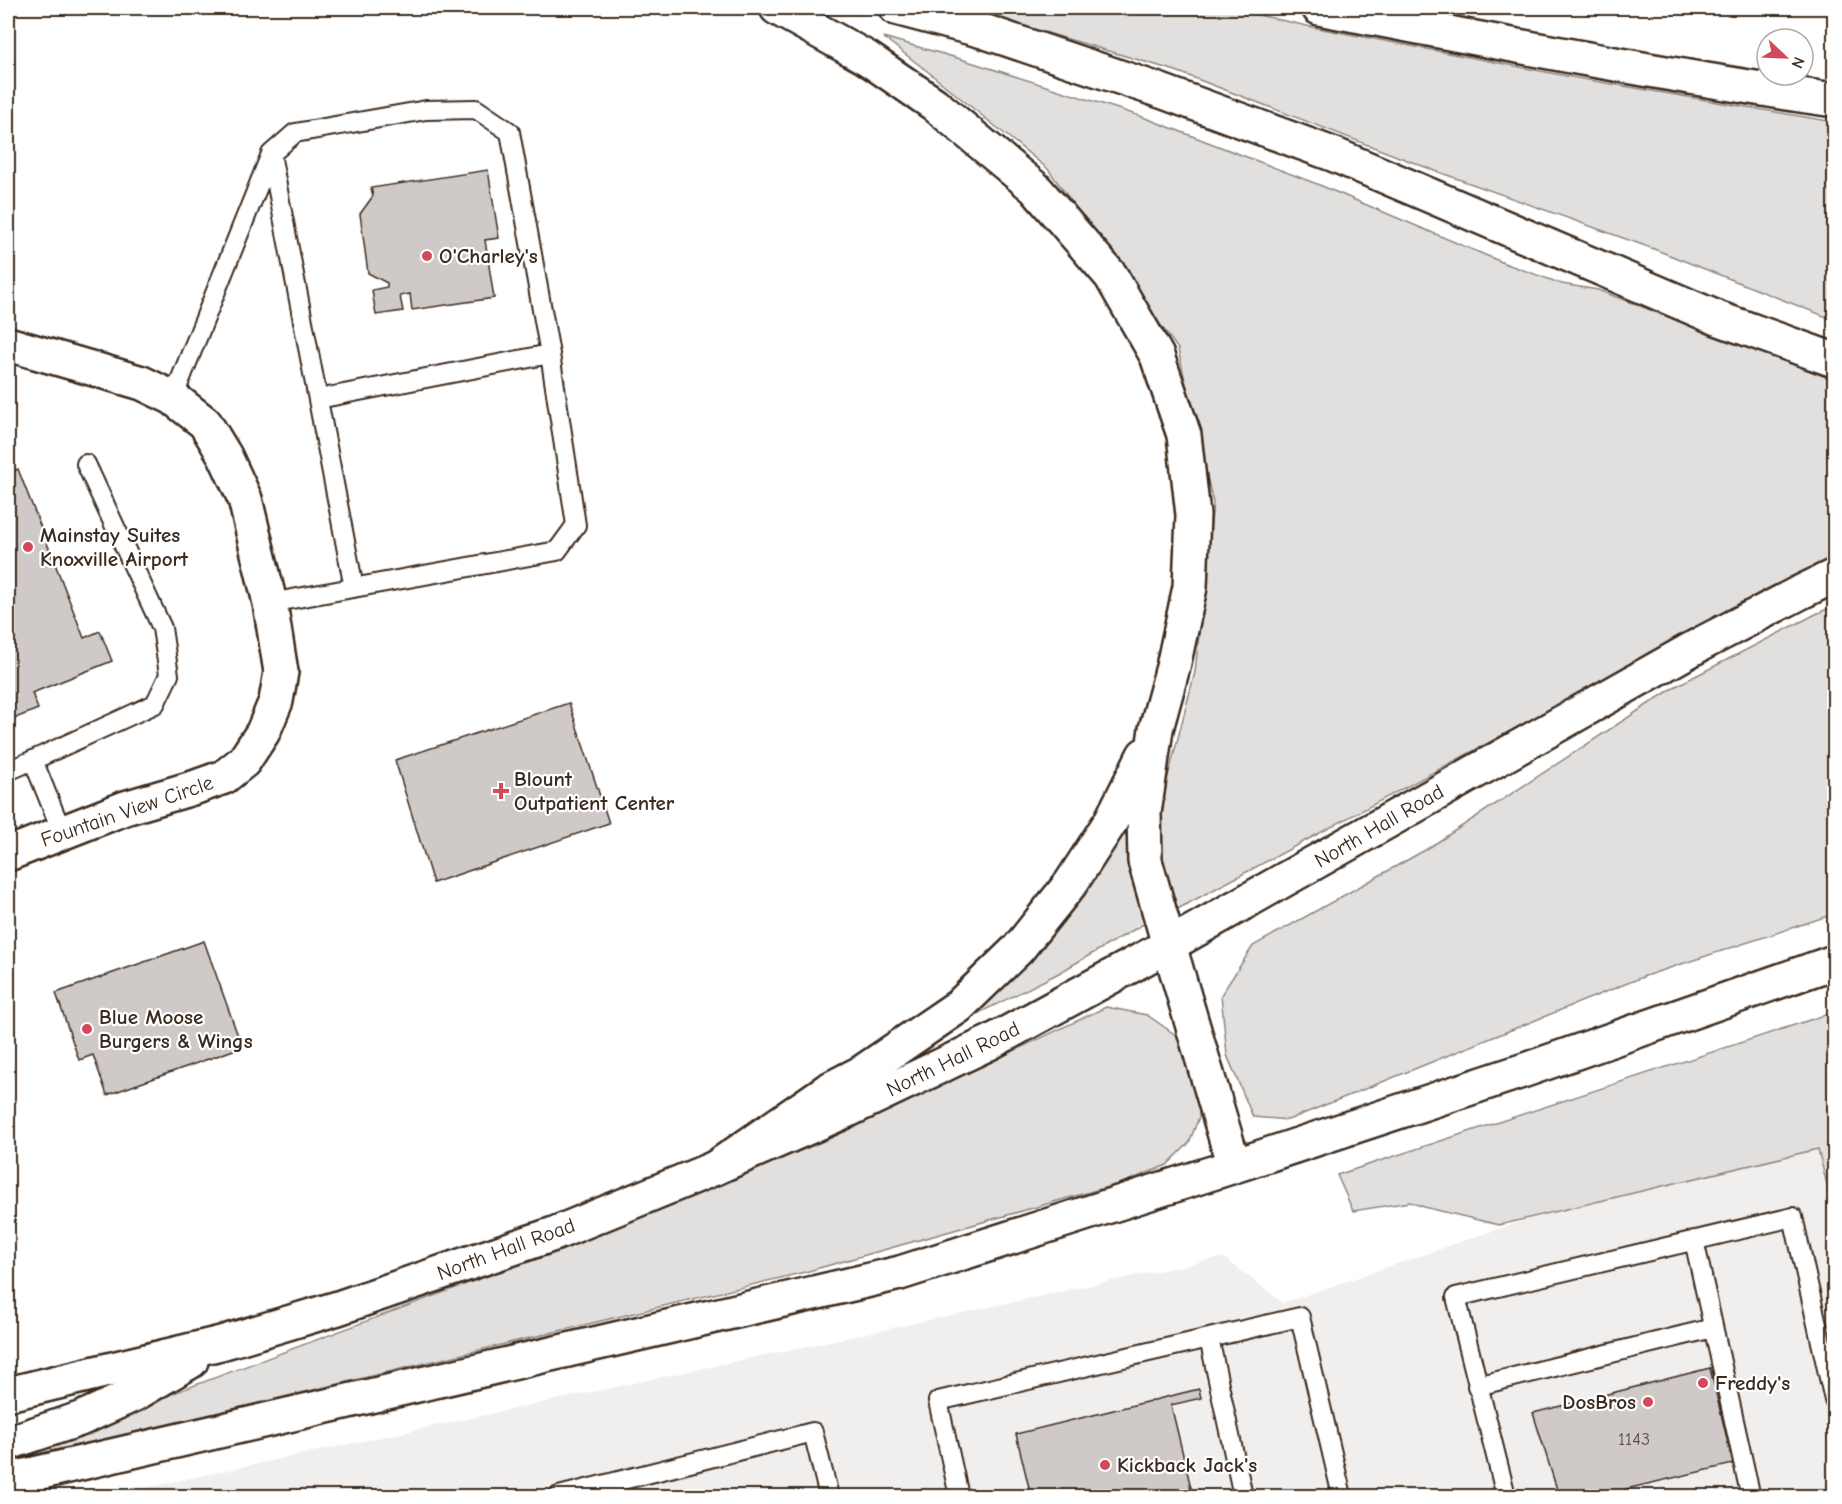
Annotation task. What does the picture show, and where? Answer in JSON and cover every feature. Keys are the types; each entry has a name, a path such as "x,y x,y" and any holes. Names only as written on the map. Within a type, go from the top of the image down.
{"main road":[{"path":"777,8 867,58 934,104 1035,188 1111,276 1157,357 1184,435 1193,515 1190,587 1173,667 1156,729 1144,813 1145,861 1234,1166"},
{"path":"896,8 984,31 1139,83 1335,155 1717,318 1834,360"},
{"path":"1319,8 1704,80 1834,100"},
{"name":"Fountain View Circle","path":"8,344 142,383 173,398 205,423 225,456 245,499 270,603 281,672 276,701 263,732 244,761 224,777 125,808 8,854"},
{"name":"North Hall Road","path":"8,1394 221,1343 338,1308 554,1234 848,1110 991,1042 1169,945 1699,645 1834,576"},
{"path":"714,1168 828,1090 861,1073 959,1006 1018,949 1071,884 1111,821 1156,729"},
{"path":"8,1480 900,1273 1525,1070 1834,962"},
{"path":"8,1443 80,1419 133,1395 221,1343"}],"lane":[{"path":"173,398 271,154 295,133 426,110 476,109 510,132 550,354 576,525 557,551 270,603"},
{"path":"271,154 354,588"},
{"path":"318,399 550,354"},
{"path":"8,771 155,704 169,675 162,628 86,464"},
{"path":"33,760 62,832"},
{"path":"1506,1497 1456,1297 1793,1217 1834,1400"},
{"path":"1694,1240 1750,1493 1748,1497"},
{"path":"959,1497 938,1401 1300,1317 1342,1497"},
{"path":"1477,1386 1713,1328"},
{"path":"1209,1338 1243,1497"},
{"path":"559,1497 813,1432 829,1497"}],"shaded area":[{"path":"963,8 1228,8 1307,26 1577,78 1834,122 1834,320 1654,249 1433,170 1176,71"},
{"path":"883,37 964,60 1140,116 1317,184 1504,263 1562,284 1598,290 1834,380 1834,558 1170,913 1157,838 1164,792 1195,672 1213,503 1178,349 1048,169"},
{"path":"1834,606 1834,914 1645,976 1288,1120 1253,1117 1227,1055 1221,995 1253,946 1427,849 1676,686"},
{"path":"1139,801 1149,921 1057,974 955,1025"},
{"path":"1106,1007 1147,1015 1180,1038 1197,1084 1199,1117 1189,1143 1167,1165 1125,1182 805,1272 125,1435 8,1460 8,1455 549,1253 831,1138"},
{"path":"1834,1012 1834,1213 1818,1149 1499,1225 1410,1202 1353,1211 1337,1175"},
{"path":"1834,1116 1834,1496 107,1496 1223,1257 1283,1303"}],"building":[{"name":"O'Charley's","path":"488,170 499,238 485,240 494,298 412,310 410,294 400,296 403,311 376,315 372,290 387,287 387,283 368,273 360,214 373,196 371,188"},
{"name":"Mainstay Suites Knoxville Airport","path":"18,469 84,638 100,631 112,661 32,693 38,709 8,721 8,636 13,634 8,621 8,473"},
{"name":"Blount Outpatient Center","path":"569,703 609,823 433,883 395,760"},
{"path":"204,941 242,1047 107,1095 93,1055 79,1060 56,993"},
{"path":"1710,1368 1733,1464 1596,1496 1559,1496 1533,1413"},
{"name":"Kickback Jack's","path":"1199,1389 1201,1398 1171,1405 1193,1496 1031,1496 1016,1434"}],"place":[{"name":"O'Charley's","path":"427,256"},
{"name":"Mainstay Suites Knoxville Airport","path":"28,547"},
{"name":"Blount Outpatient Center","path":"501,791"},
{"name":"Blue Moose Burgers & Wings","path":"87,1029"},
{"name":"Freddy's","path":"1703,1383"},
{"name":"DosBros","path":"1648,1402"},
{"name":"Kickback Jack's","path":"1105,1465"}]}
